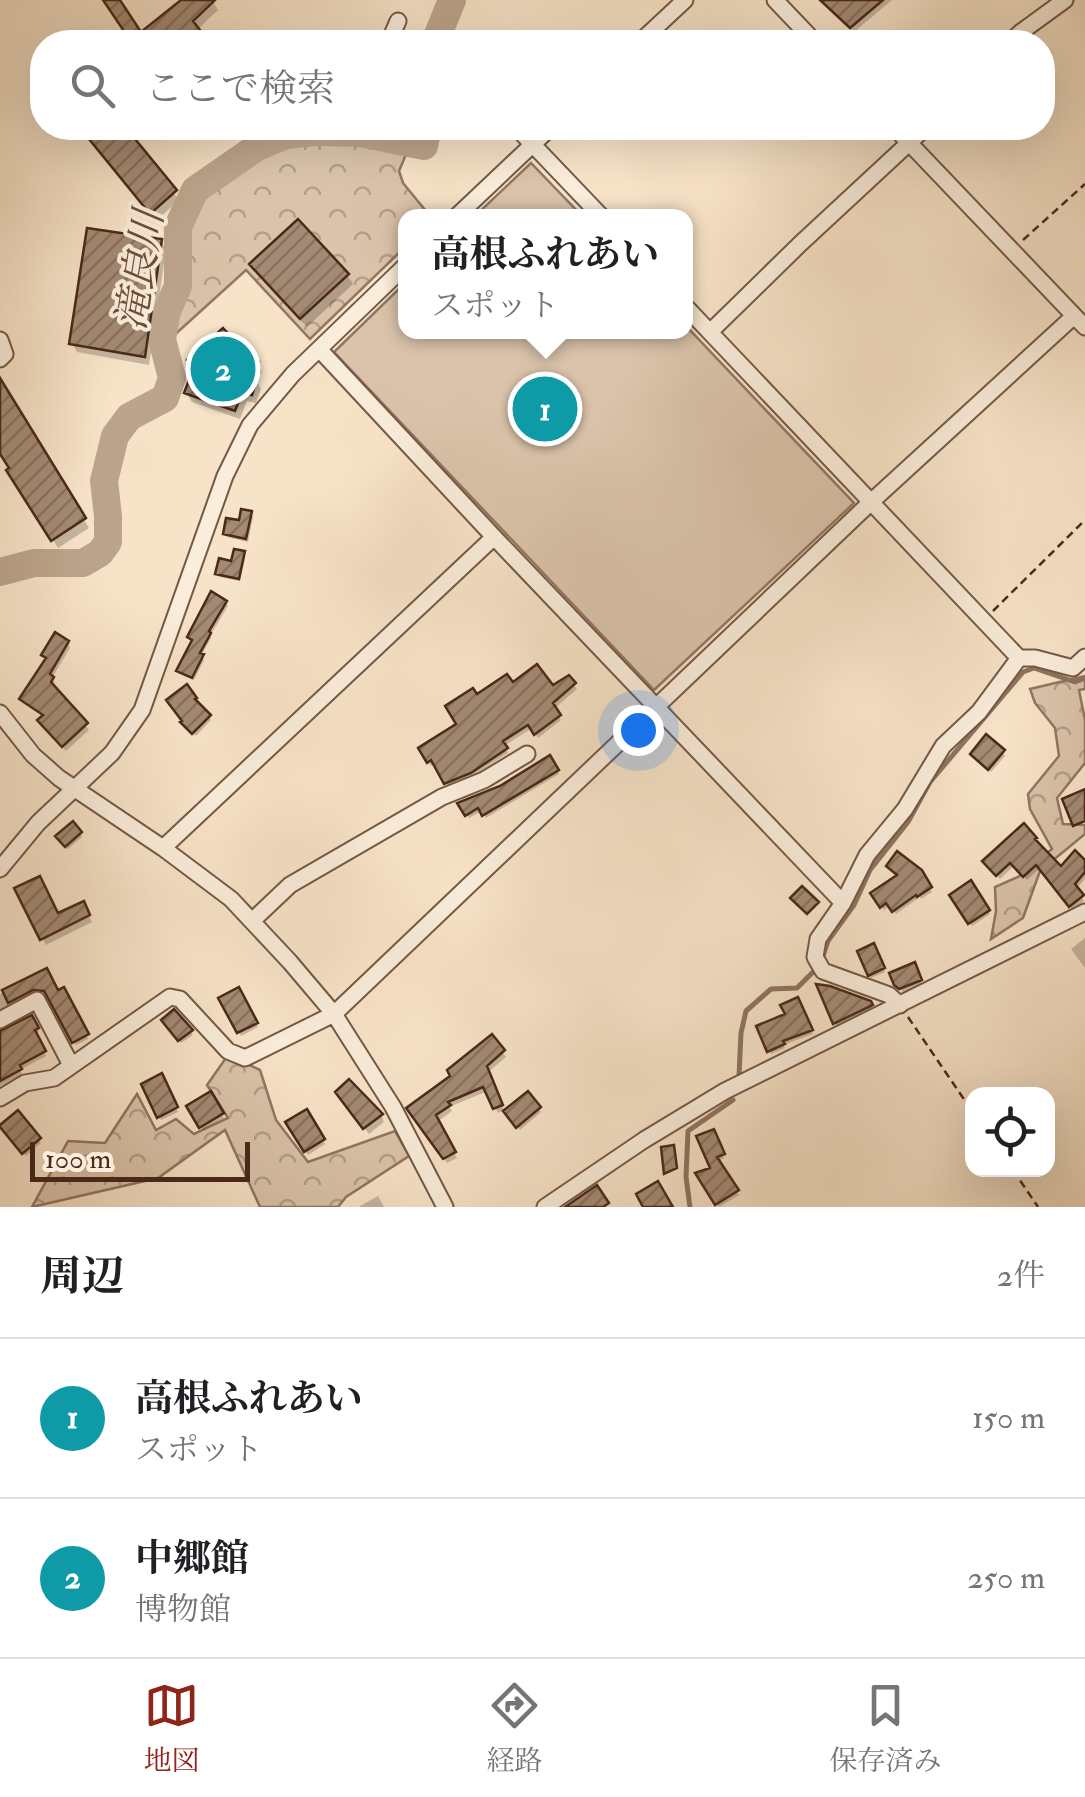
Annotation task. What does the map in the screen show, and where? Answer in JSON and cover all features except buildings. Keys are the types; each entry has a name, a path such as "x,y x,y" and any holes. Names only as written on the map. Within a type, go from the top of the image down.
{"street":[{"path":"653,30 685,0"},
{"path":"775,0 804,30"},
{"path":"1024,30 1064,0"},
{"path":"394,30 398,21"},
{"path":"529,140 594,209"},
{"path":"464,209 537,140"},
{"path":"0,1098 25,1083 54,1078 170,997 180,1000 228,1051 245,1058 334,1014 871,502 1080,321 907,140"},
{"path":"710,332 913,140"},
{"path":"0,869 38,823 112,753 142,710 225,476 250,425 293,374 398,273"},
{"path":"693,314 1019,658 1073,668 1085,657"},
{"path":"0,340 5,354 0,359"},
{"path":"319,348 843,903"},
{"path":"163,848 494,537"},
{"path":"900,1005 889,995 819,964 818,939 843,903 867,855 906,810 944,746 979,712 1019,658"},
{"path":"0,713 32,755 59,778 163,848 231,899 252,921 334,1014 393,1108 445,1207"},
{"path":"252,921 290,885 442,796 484,780 526,754"},
{"path":"545,1207 726,1091 1085,912"},
{"path":"0,1020 37,1000 71,1064"}],"path":[{"path":"1011,252 1085,184"},
{"path":"984,619 1085,520"},
{"path":"900,1005 965,1101"},
{"path":"1017,1177 1038,1207"}],"green space":[{"path":"304,140 371,140 407,152 399,171 403,183 424,209 398,209 398,254 310,339 246,270 170,339 186,287 193,210 201,198 230,174"},
{"path":"531,163 575,209 482,209"},
{"path":"398,290 398,339 693,339 693,333 854,503 654,690 334,352"},
{"path":"1085,676 1085,689 1079,690 1085,720 1085,763 1057,798 1063,824 1085,825 1085,834 1040,871 1023,918 991,939 995,887 1018,877 1052,849 1030,809 1028,794 1059,756 1055,728 1035,703 1030,689"},
{"path":"228,1055 260,1070 276,1120 308,1162 395,1131 409,1156 346,1197 338,1207 260,1207 225,1130 158,1178 32,1207 68,1141 105,1143 137,1094 156,1130 176,1119 194,1134 228,1118 207,1085"}],"waterway":[{"name":"滝良川","path":"440,30 452,0"},
{"name":"滝良川","path":"0,572 34,563 83,563 100,553 108,542 104,481 115,436 129,417 165,398 172,378 162,339 167,311 178,286 178,227 195,190 257,147 274,140"},
{"name":"滝良川","path":"394,140 424,146 425,140"},
{"path":"822,959 828,941 854,905 870,870 908,822 930,782 1023,672 1034,668 1075,682 1085,678"},
{"path":"739,1076 746,1011 771,989 797,988 817,968"},
{"path":"690,1207 686,1177 688,1131 733,1100"}],"place":[{"name":"中郷館","path":"223,369"},
{"name":"高根ふれあい","path":"545,409"}]}
